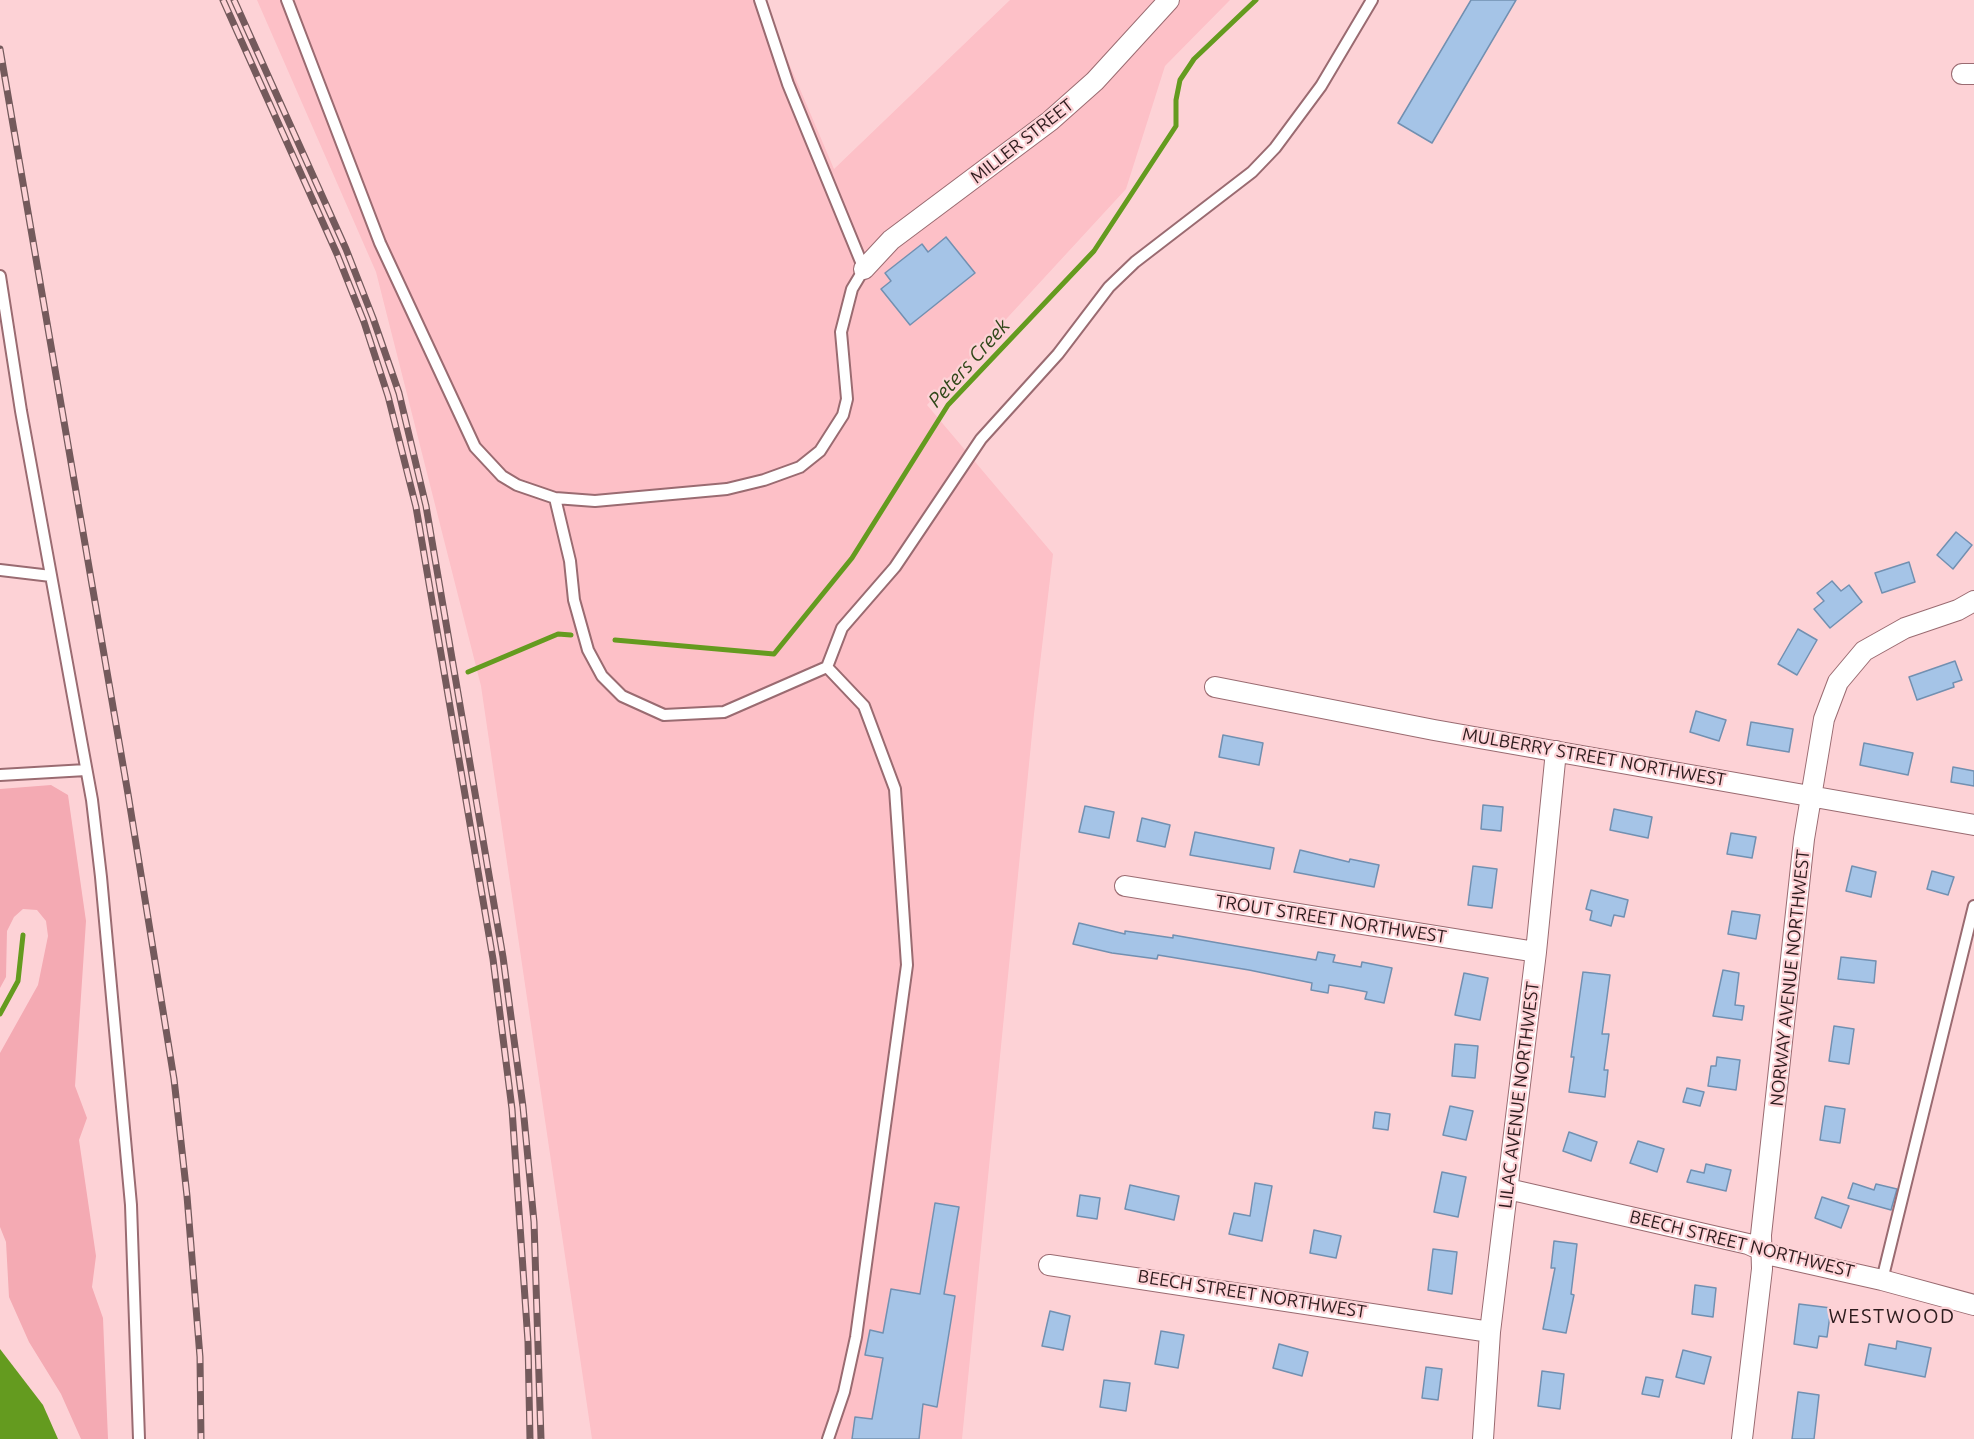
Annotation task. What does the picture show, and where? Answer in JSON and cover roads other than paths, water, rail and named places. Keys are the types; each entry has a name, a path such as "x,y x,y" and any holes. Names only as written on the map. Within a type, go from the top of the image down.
{"street":[{"name":"MILLER STREET","path":"864,269 891,240 1050,121 1095,81 1169,0"},
{"name":"NORWAY AVENUE NORTHWEST","path":"1742,1439 1762,1251 1761,1235 1811,795 1824,719 1833,693 1847,668 1864,651 1886,637 1974,601"},
{"name":"MULBERRY STREET NORTHWEST","path":"1215,687 1556,751 1974,825"},
{"name":"LILAC AVENUE NORTHWEST","path":"1483,1439 1490,1332 1536,952 1556,751"},
{"name":"TROUT STREET NORTHWEST","path":"1125,886 1536,952"},
{"name":"BEECH STREET NORTHWEST","path":"1508,1189 1748,1244 1762,1251 1974,1305"},
{"name":"BEECH STREET NORTHWEST","path":"1049,1265 1490,1332"}],"lane":[{"path":"288,0 380,243 469,436 486,461 502,476 536,494 595,501 631,500 727,489 764,480 800,466 820,451 843,415 847,399 841,332 852,289 864,269 788,84 760,0"},
{"path":"555,498 570,561 574,600 594,664 602,676 622,696 664,715 724,712 827,667 842,628 895,567 962,463 981,439 1058,354 1109,287 1135,262 1252,172 1275,148 1321,86 1372,0"},
{"path":"0,276 21,411 86,770 101,877 123,1094 131,1205 139,1439"},
{"path":"0,570 51,576"},
{"path":"827,667 864,706 896,789 907,965 856,1337 843,1392 828,1439"},
{"path":"0,775 86,770"},
{"path":"1882,1280 1974,906"}],"waterway":[{"name":"Peters Creek","path":"615,640 774,654 852,558 948,405 1094,251 1176,126 1176,100 1180,80 1194,59 1256,0"},
{"name":"Peters Creek","path":"468,672 558,634 571,635"},
{"name":"Peters Creek","path":"0,1014 18,981 23,935"}],"railway":[{"path":"223,0 337,254 364,322 388,396 416,507 493,959 512,1109 528,1342 530,1439"},
{"path":"234,0 346,249 373,318 399,393 426,506 503,957 523,1107 534,1222 541,1439"},
{"path":"0,49 128,794 174,1079 187,1196 200,1357 201,1439"}],"district":[{"name":"WESTWOOD","path":"1892,1316"}]}
